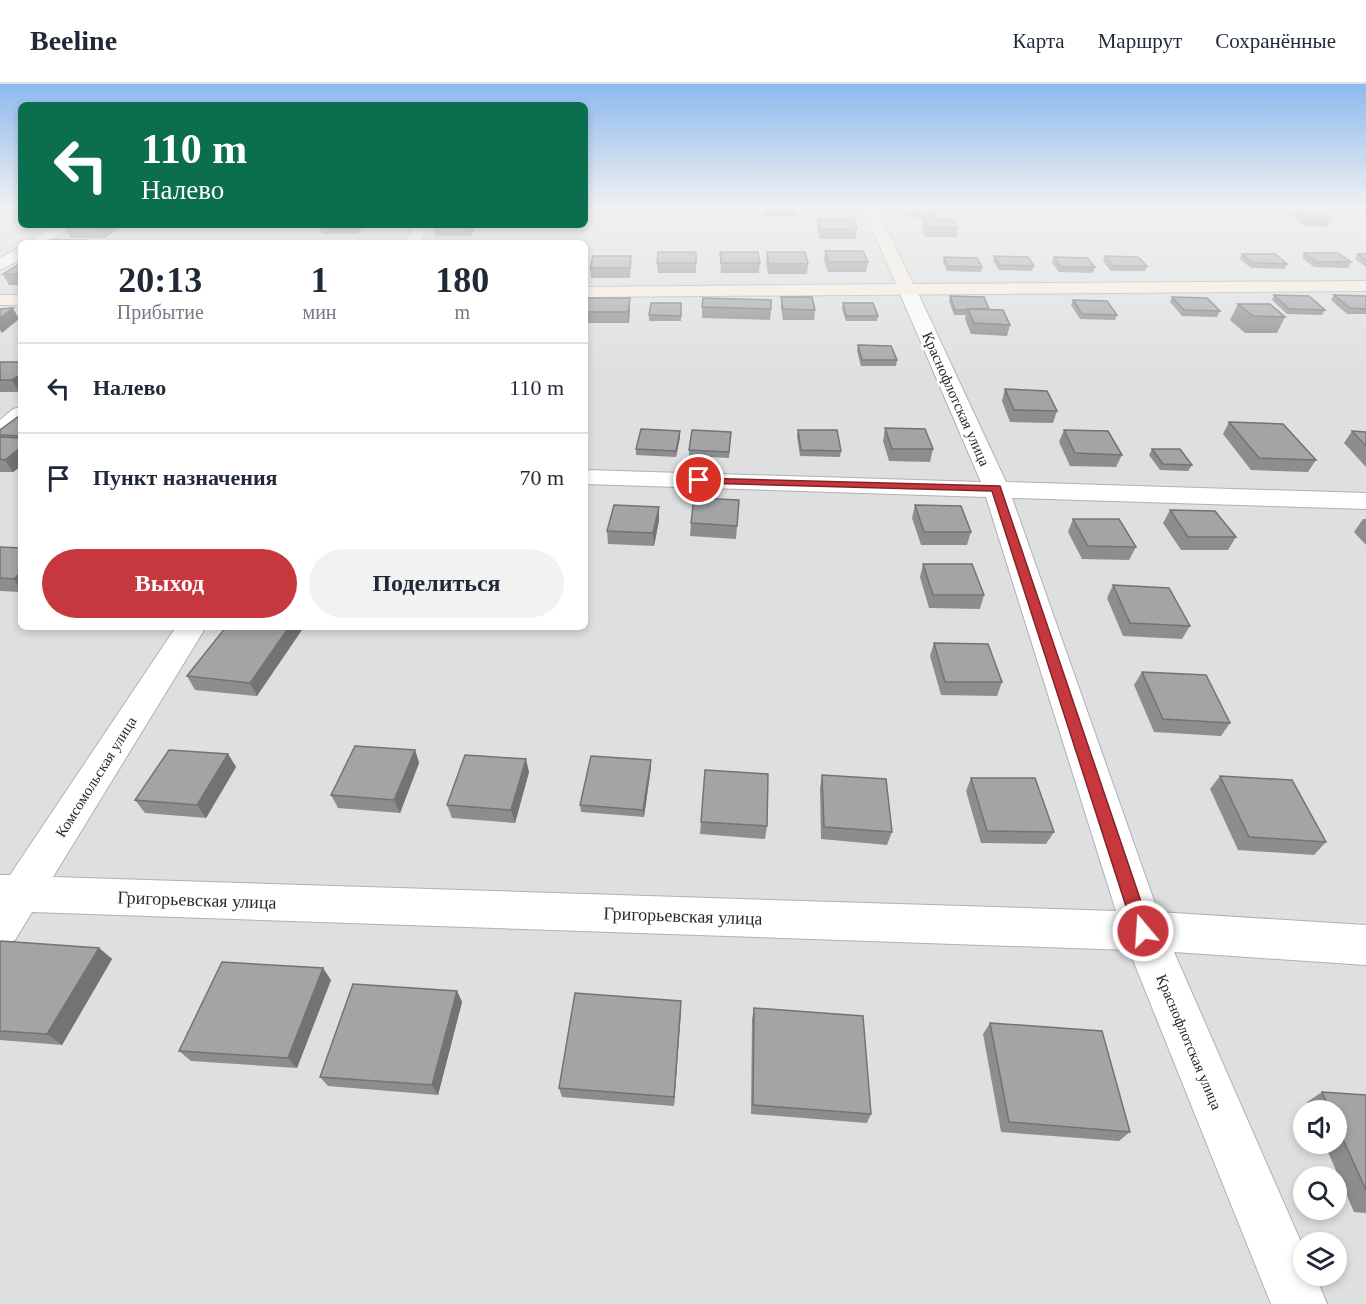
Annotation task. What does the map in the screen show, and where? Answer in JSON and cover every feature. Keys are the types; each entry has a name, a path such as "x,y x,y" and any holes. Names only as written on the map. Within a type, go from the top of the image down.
{"main road":[{"name":"Краснофлотская улица","path":"895,263 907,289"},
{"path":"588,292 1366,286"},
{"path":"0,300 18,300"}],"street":[{"name":"Краснофлотская улица","path":"907,289 996,488 1143,931 1299,1304"},
{"path":"0,432 18,417"},
{"path":"588,477 1366,501"},
{"name":"Комсомольская улица","path":"7,904 189,630"},
{"name":"Григорьевская улица","path":"7,904 1143,931 1366,945"}],"building":[{"path":"591,263 630,263 630,268 590,268"},
{"path":"769,263 808,264 769,264"},
{"path":"947,263 980,263 982,267 948,266"},
{"path":"999,263 1032,263 1034,266 1000,265"},
{"path":"1058,263 1091,263 1095,267 1061,267"},
{"path":"1111,263 1144,263 1147,266 1113,266"},
{"path":"18,265 18,274 3,274"},
{"path":"1274,295 1309,296 1325,310 1289,309"},
{"path":"1334,295 1366,296 1366,309 1350,308"},
{"path":"950,296 984,297 989,309 955,310"},
{"path":"781,297 812,297 815,310 783,309"},
{"path":"1172,297 1207,298 1220,311 1184,310"},
{"path":"588,298 630,298 628,312 588,312"},
{"path":"703,298 771,300 771,309 702,307"},
{"path":"1073,300 1107,301 1117,315 1082,314"},
{"path":"651,303 681,303 681,316 649,315"},
{"path":"843,303 873,303 878,316 846,316"},
{"path":"1238,304 1270,304 1285,317 1253,316"},
{"path":"13,308 0,318 0,309"},
{"path":"968,309 1003,310 1010,325 974,323"},
{"path":"858,345 891,346 897,360 862,360"},
{"path":"0,362 18,362 18,376 12,380 0,380"},
{"path":"1005,389 1047,391 1057,411 1014,410"},
{"path":"18,417 18,436 0,435 0,430"},
{"path":"1229,422 1283,424 1316,460 1259,458"},
{"path":"885,428 925,429 933,449 892,449"},
{"path":"641,429 680,431 676,451 636,449"},
{"path":"692,430 731,432 729,452 689,450"},
{"path":"798,430 837,430 841,451 801,450"},
{"path":"1064,430 1108,431 1122,455 1075,453"},
{"path":"1352,431 1366,432 1366,446"},
{"path":"0,437 18,438 18,449 5,460 0,459"},
{"path":"1152,449 1180,449 1192,465 1163,464"},
{"path":"694,498 739,500 737,526 691,523"},
{"path":"614,505 659,507 653,533 607,531"},
{"path":"915,505 961,506 971,532 924,532"},
{"path":"1170,510 1215,511 1236,537 1188,537"},
{"path":"1073,519 1119,519 1136,547 1088,546"},
{"path":"0,547 18,548 18,575 14,579 0,578"},
{"path":"923,564 972,564 984,595 933,595"},
{"path":"1113,585 1169,588 1190,626 1130,623"},
{"path":"224,630 287,630 250,683 187,676"},
{"path":"934,643 988,644 1002,682 945,682"},
{"path":"1142,672 1206,675 1230,723 1163,719"},
{"path":"355,746 415,750 394,800 331,795"},
{"path":"169,750 228,754 197,805 135,800"},
{"path":"465,755 526,759 511,810 447,805"},
{"path":"591,756 651,760 643,810 580,805"},
{"path":"705,770 768,774 767,826 701,822"},
{"path":"822,775 886,779 892,832 824,827"},
{"path":"1220,776 1292,780 1326,842 1249,837"},
{"path":"971,778 1035,778 1054,832 987,831"},
{"path":"1,941 99,948 47,1034 0,1031"},
{"path":"222,962 323,968 288,1058 179,1051"},
{"path":"353,984 457,991 432,1085 320,1077"},
{"path":"575,993 681,1001 674,1097 559,1088"},
{"path":"754,1008 863,1016 871,1114 753,1105"},
{"path":"990,1023 1102,1031 1130,1132 1009,1122"},
{"path":"1322,1092 1366,1095 1366,1190 1347,1148 1347,1100 1326,1100"}],"route":[{"path":"699,480 996,488 1143,931"}]}
